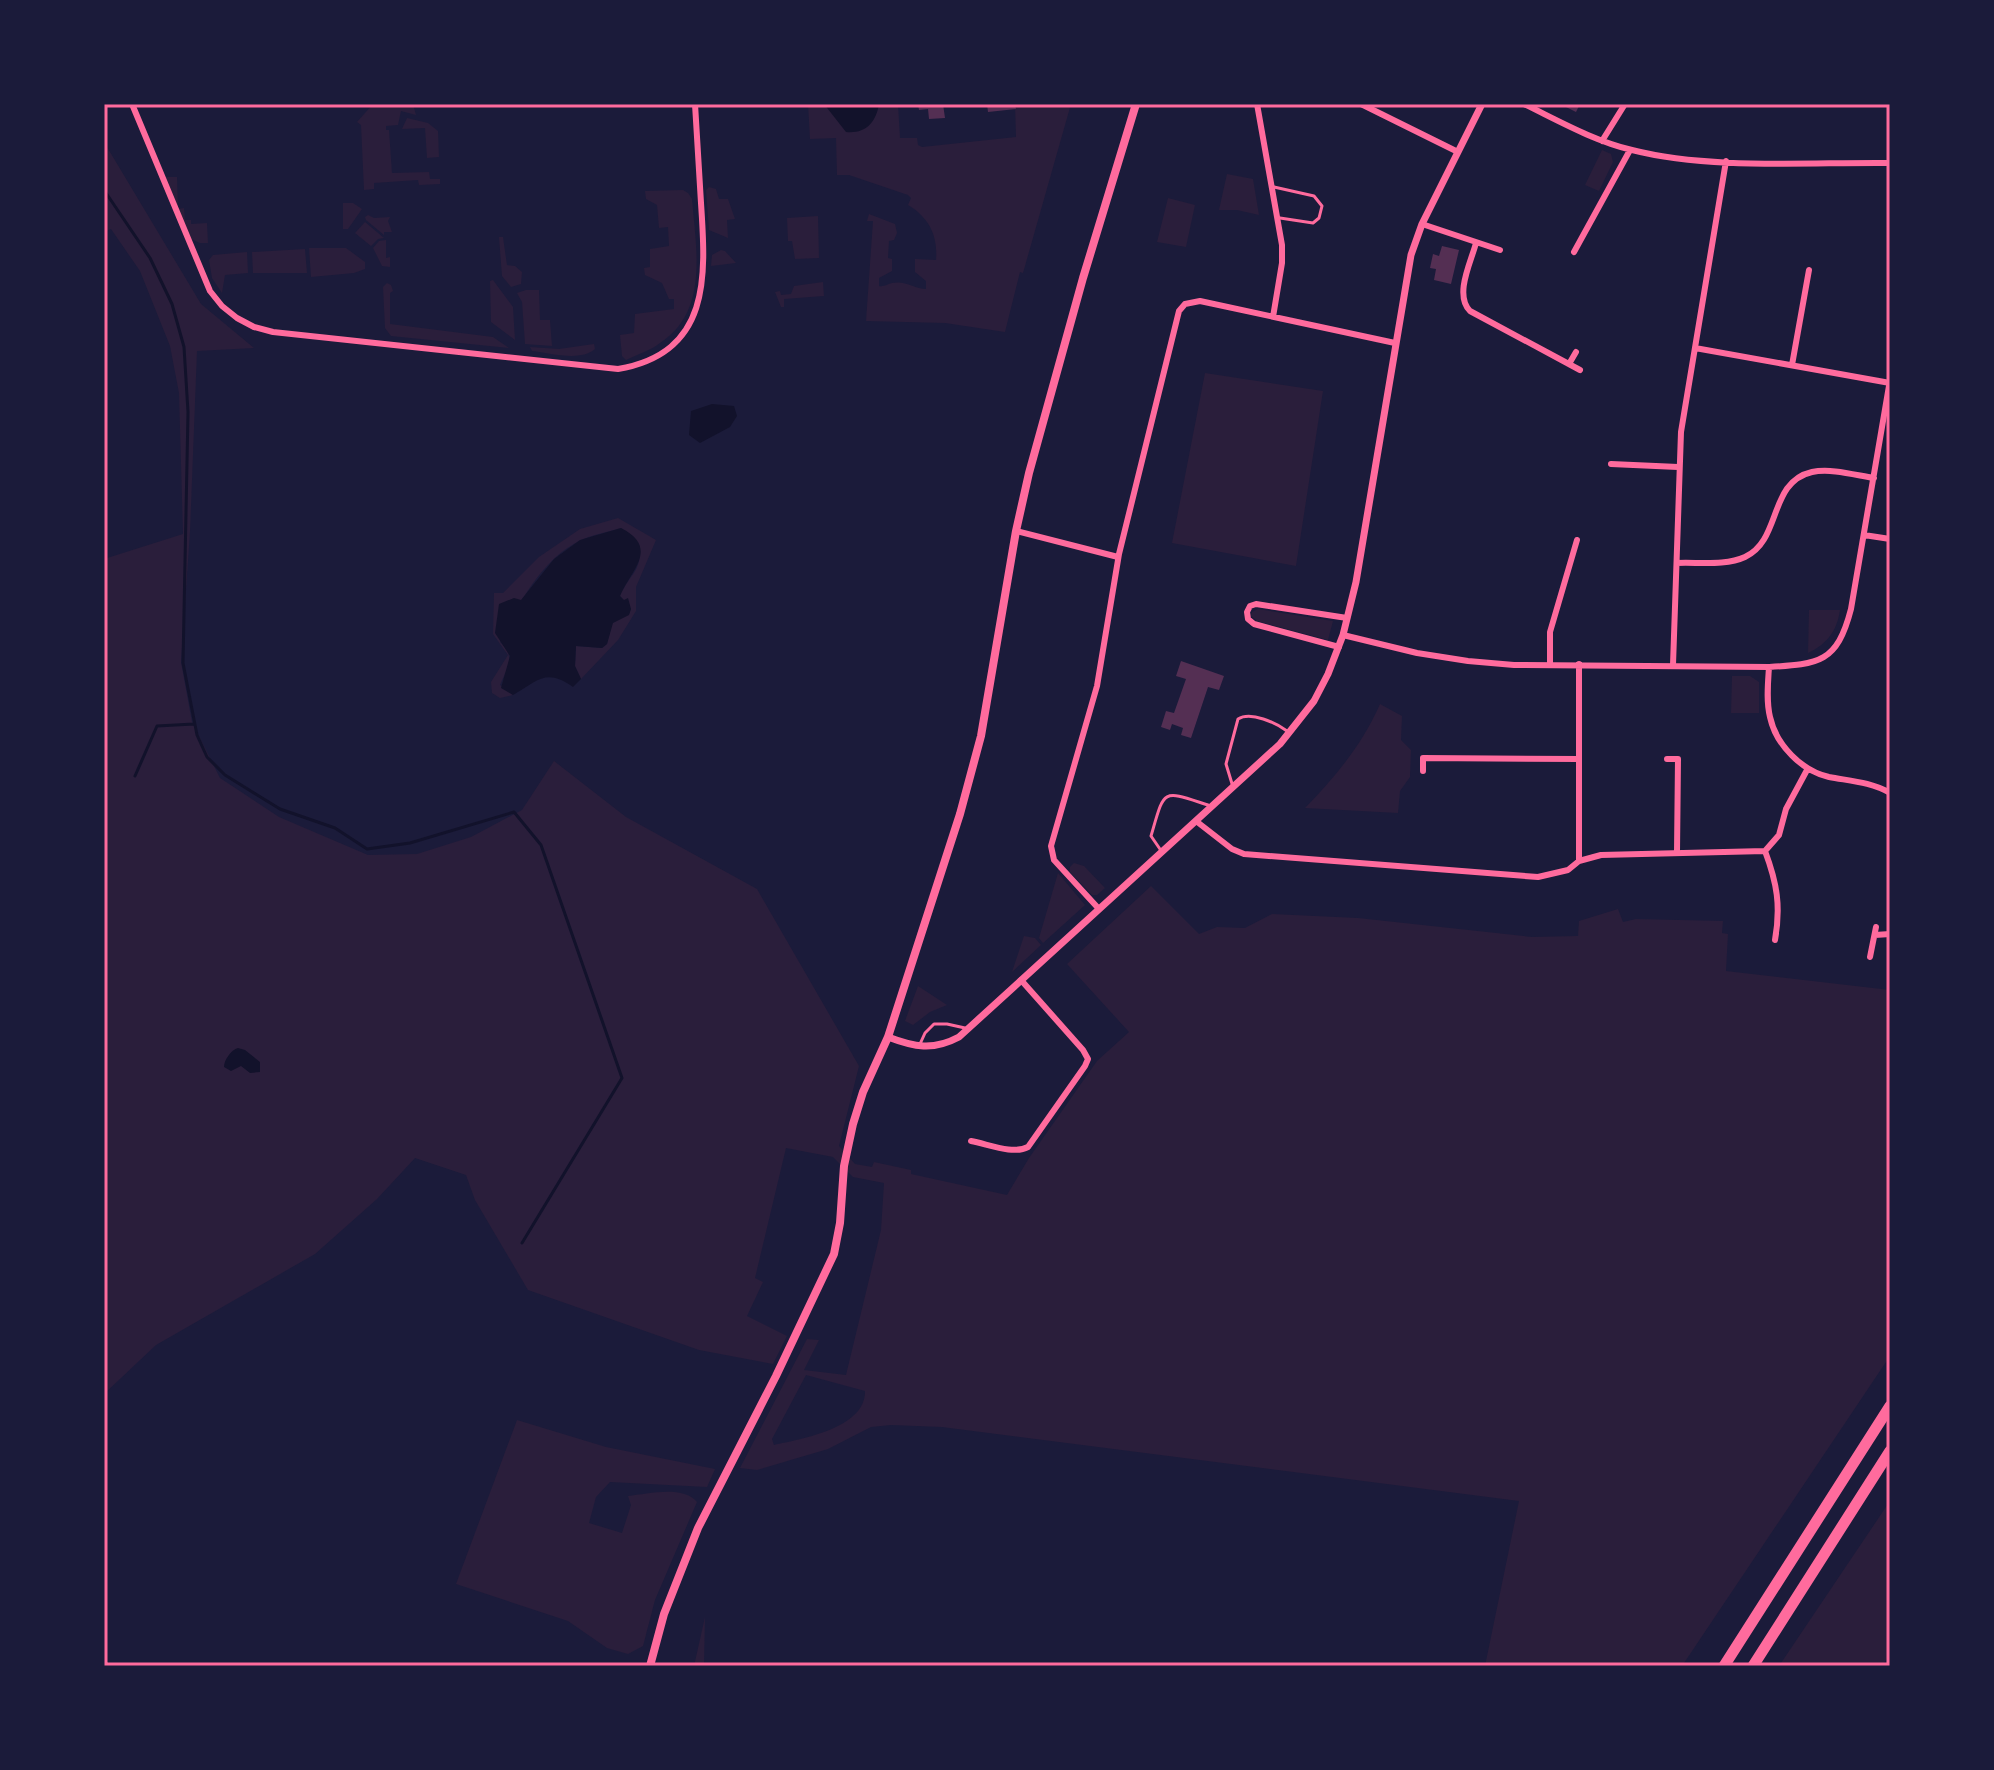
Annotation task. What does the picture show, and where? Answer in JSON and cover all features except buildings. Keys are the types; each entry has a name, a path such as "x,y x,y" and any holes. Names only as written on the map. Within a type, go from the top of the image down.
{"highway":[{"path":"1722,1666 1890,1406"},
{"path":"1753,1666 1890,1451"}],"main road":[{"path":"650,1666 664,1614 698,1528 827,1271 837,1237 844,1166 853,1124 863,1092 888,1037 936,893 981,736 1029,473 1136,104"}],"street":[{"path":"132,104 201,275 222,306 237,318 273,332 618,369 645,363 667,350 687,328 701,298 705,262 695,104"},
{"path":"1257,104 1278,217 1282,263 1273,317"},
{"path":"1361,104 1458,152"},
{"path":"888,1037 919,1047 946,1044 968,1029 1212,807 1290,733 1314,701 1339,647 1356,582 1411,255 1422,224 1482,104"},
{"path":"1524,104 1602,141 1656,155 1726,161 1890,163"},
{"path":"1602,141 1625,104"},
{"path":"1574,252 1630,150"},
{"path":"1673,665 1681,432 1726,161"},
{"path":"1422,224 1500,250"},
{"path":"1476,243 1463,294 1464,304 1470,311 1580,370"},
{"path":"1792,365 1809,270"},
{"path":"1099,909 1054,860 1051,846 1097,686 1118,557 1179,311 1193,300 1395,343"},
{"path":"1510,332 1516,323"},
{"path":"1343,635 1417,653 1468,661 1769,667 1807,665 1818,661 1843,636 1851,609 1890,382 1695,348"},
{"path":"1569,364 1576,352"},
{"path":"1611,464 1678,467"},
{"path":"1677,563 1732,561 1754,551 1763,542 1785,489 1803,475 1824,471 1874,478"},
{"path":"1016,531 1118,557"},
{"path":"1864,535 1890,539"},
{"path":"1550,664 1550,632 1577,540"},
{"path":"1339,647 1254,624 1248,619 1247,612 1250,606 1256,604 1347,618"},
{"path":"1579,664 1579,861"},
{"path":"1769,667 1770,721 1784,745 1807,770 1866,783 1890,793"},
{"path":"1423,771 1423,758 1579,759"},
{"path":"1667,759 1678,759 1677,852"},
{"path":"1196,821 1232,849 1259,856 1538,877 1568,870 1579,861 1601,855 1765,851 1779,835 1786,809 1807,770"},
{"path":"1765,851 1777,884 1775,940"},
{"path":"1777,929 1787,931"},
{"path":"1870,957 1875,931 1890,934"},
{"path":"971,1141 1023,1151 1088,1059 1021,980"}],"lane":[{"path":"1270,186 1314,196 1322,206 1319,218 1313,223 1278,217"},
{"path":"1233,787 1226,764 1238,719 1249,715 1279,725 1290,733"},
{"path":"1162,852 1151,836 1161,800 1173,794 1212,807"},
{"path":"919,1047 925,1033 934,1024 968,1029"}],"shaded area":[{"path":"373,104 413,104 416,115 401,111 398,125 386,126 389,130 392,173 429,172 430,179 440,179 440,184 419,185 418,180 374,183 374,189 364,190 361,125 357,122"},
{"path":"808,104 898,104 900,138 917,138 918,145 922,147 1016,137 1015,104 1071,104 1005,332 945,323 866,321 873,221 867,221 869,214 895,224 897,233 894,240 889,241 888,258 892,259 892,271 879,278 879,286 901,283 926,289 926,281 915,272 915,259 936,260 934,236 922,216 908,205 911,198 908,195 849,175 837,175 836,138 810,139"},
{"path":"824,104 879,104 868,126 859,131 846,132"},
{"path":"407,118 428,123 438,131 439,157 427,158 425,128 402,129"},
{"path":"104,142 201,304 254,348 197,351 181,662 192,722 220,778 279,817 368,855 417,854 471,837 522,810 554,761 626,817 757,889 859,1066 839,1146 855,1164 872,1167 874,1162 911,1170 911,1174 1007,1195 1097,1061 1129,1032 1067,964 1151,886 1199,934 1217,927 1245,928 1272,914 1358,918 1532,937 1578,936 1579,921 1618,909 1623,922 1636,919 1723,921 1722,933 1728,934 1726,971 1890,990 1890,1356 1682,1666 1485,1666 1519,1501 942,1427 871,1427 828,1449 757,1470 740,1468 807,1339 819,1340 804,1370 846,1375 881,1230 884,1183 853,1177 833,1157 786,1148 755,1278 763,1282 747,1316 787,1336 773,1364 699,1350 528,1290 475,1200 466,1175 415,1158 377,1199 315,1254 156,1345 104,1394 104,559 183,534 179,393 170,346 140,271 111,229 104,232","holes":["806,1375 865,1391 863,1404 844,1423 815,1435 774,1445 772,1439"]},
{"path":"1602,150 1611,154 1613,162 1599,191 1585,185"},
{"path":"1227,174 1253,179 1259,215 1219,210"},
{"path":"177,177 178,207 166,178"},
{"path":"709,187 716,189 719,199 728,199 735,219 727,220 728,238 709,230 706,190"},
{"path":"683,190 692,199 694,218 697,258 693,297 676,330 656,346 626,360 622,356 620,335 634,333 635,314 674,309 674,299 669,299 662,283 645,275 644,268 650,267 650,249 669,246 668,227 659,228 657,205 646,199 645,191"},
{"path":"1168,198 1195,205 1186,247 1157,242"},
{"path":"343,203 353,203 362,209 348,229 343,229"},
{"path":"184,208 185,220 191,220 191,224 207,223 208,243 191,239 179,209"},
{"path":"368,215 374,218 390,217 388,221 392,232 384,232 384,235 366,220"},
{"path":"818,216 819,258 795,259 792,241 788,241 787,218"},
{"path":"365,222 384,238 371,246 355,233"},
{"path":"499,237 503,237 507,265 515,266 522,272 521,284 511,287 502,276"},
{"path":"386,240 386,258 390,257 390,267 382,266 373,248 379,241"},
{"path":"309,248 346,248 365,262 365,269 311,277"},
{"path":"305,249 307,273 253,273 252,252"},
{"path":"721,250 736,263 711,266 712,255"},
{"path":"247,252 248,273 225,275 222,293 212,278 209,260 213,255"},
{"path":"493,280 513,307 515,340 491,322 490,281"},
{"path":"823,282 824,296 784,299 784,307 781,307 775,292 791,294 794,286"},
{"path":"387,283 393,291 390,293 390,324 493,337 509,348 391,336 385,328 383,287"},
{"path":"539,290 540,320 550,320 552,346 525,344 522,302 517,293"},
{"path":"594,344 595,349 589,353 573,356 532,351 530,347 559,349"},
{"path":"1205,373 1323,391 1296,566 1172,543"},
{"path":"712,404 734,406 737,416 730,427 700,443 689,435 691,411"},
{"path":"618,518 656,540 636,587 636,611 618,640 581,679 575,666 576,646 602,648 607,644 612,623 629,614 631,609 620,596 637,566 639,544 621,528 579,541 542,572 523,599 500,642 508,653 509,658 500,685 513,695 500,698 492,693 491,682 508,655 493,634 494,593 503,593 539,557 580,529"},
{"path":"621,528 633,536 641,551 620,596 624,600 628,598 631,609 629,615 613,623 607,644 602,648 576,646 575,666 581,679 573,687 556,678 543,678 513,695 501,688 510,656 495,633 499,604 514,598 521,600 554,559 580,540"},
{"path":"1258,609 1333,621 1328,640 1257,621 1251,616"},
{"path":"1809,610 1840,610 1830,636 1808,653"},
{"path":"1732,676 1750,676 1759,682 1759,713 1731,713"},
{"path":"1380,704 1402,716 1401,740 1411,750 1410,777 1400,791 1398,813 1305,808 1347,759"},
{"path":"1074,863 1084,866 1105,888 1092,895 1070,872"},
{"path":"1058,873 1085,905 1043,943 1039,938"},
{"path":"1024,936 1035,938 1041,945 1012,972"},
{"path":"918,986 947,1005 930,1012 913,1025 905,1021"},
{"path":"238,1048 260,1062 260,1072 250,1073 241,1066 231,1071 224,1067 228,1056"},
{"path":"517,1420 606,1447 715,1469 707,1487 610,1482 596,1497 589,1523 622,1533 631,1505 628,1496 674,1492 697,1502 655,1600 643,1646 628,1654 607,1648 568,1621 456,1584"},
{"path":"1890,1501 1890,1654 1882,1666 1779,1666"},
{"path":"705,1617 704,1666 694,1666"}],"waterway":[{"path":"104,190 150,258 172,304 184,347 188,412 183,663 197,735 207,757 225,775 280,809 335,828 367,849 410,843 514,812 541,845 622,1078 522,1243"},
{"path":"135,776 157,726 194,724"}]}
